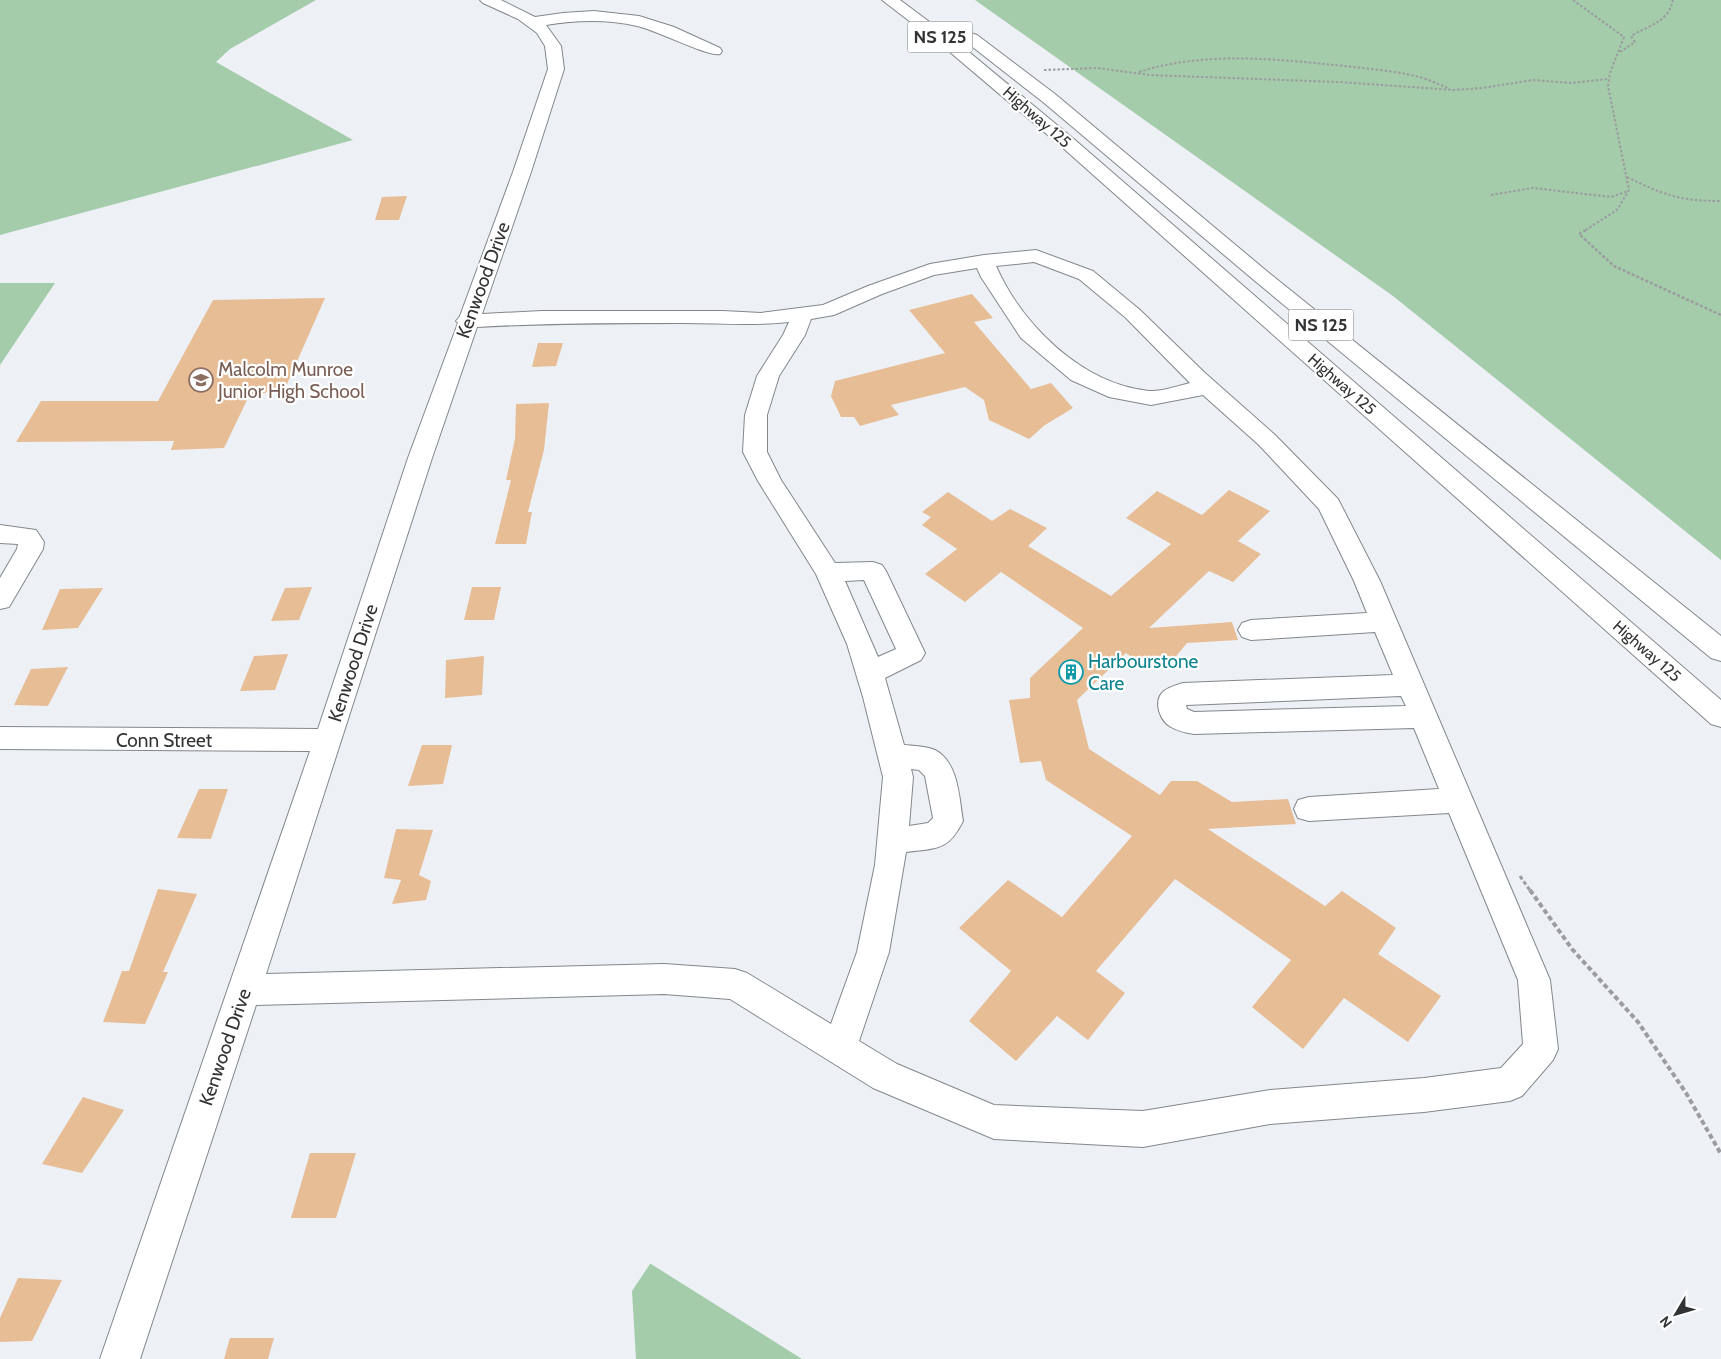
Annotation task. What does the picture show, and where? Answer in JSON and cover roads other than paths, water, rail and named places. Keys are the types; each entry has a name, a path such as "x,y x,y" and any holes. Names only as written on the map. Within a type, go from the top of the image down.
{"main road":[{"name":"Kenwood Drive","path":"120,1359 328,740 417,467 467,322 522,172 556,69 553,46 543,30 534,22 516,12 488,0"},
{"path":"878,0 957,50"},
{"name":"Highway 125","path":"890,0 957,50 1069,144 1721,716"},
{"name":"Highway 125","path":"919,0 1018,73 1262,277 1721,651"},
{"path":"534,22 564,16 632,20 661,27 714,51"},
{"path":"244,990 664,979 735,984 886,1076 994,1122 1143,1129 1270,1107 1424,1096 1510,1084 1541,1049 1534,980 1367,581 1329,505 1267,440 1207,387 1133,314 1086,275 1036,256 984,260 930,270 874,290 827,311 761,319 724,317 542,317 467,322"},
{"path":"984,260 991,277 1029,333 1060,361 1080,375 1117,392 1151,398 1207,387"},
{"path":"803,314 794,335 768,376 756,415 755,452 770,481 828,572 860,644 898,777 890,865 873,952 840,1048"},
{"path":"0,534 27,536 31,542 30,549 0,600"},
{"path":"828,572 873,571 911,653 870,674"},
{"path":"1251,630 1384,622"},
{"path":"1411,685 1184,694 1172,700 1172,709 1176,716 1185,722 1194,723 1424,717"},
{"name":"Conn Street","path":"0,738 328,740"},
{"path":"892,841 937,835 948,821 939,771 926,760 893,756"},
{"path":"1309,809 1459,800"}],"place":[{"name":"Malcolm Munroe Junior High School","path":"201,380"},
{"name":"Harbourstone Care","path":"1071,672"}]}
